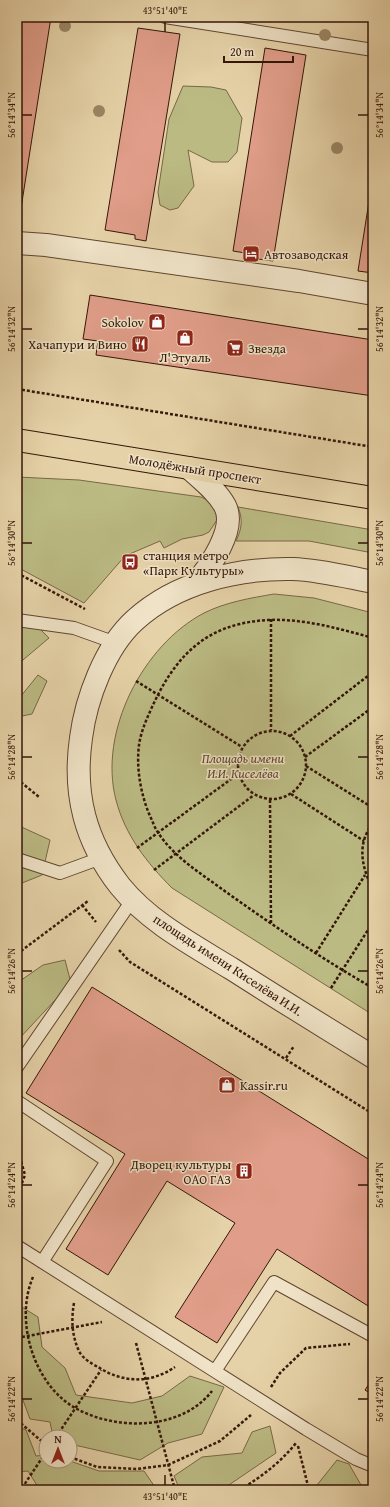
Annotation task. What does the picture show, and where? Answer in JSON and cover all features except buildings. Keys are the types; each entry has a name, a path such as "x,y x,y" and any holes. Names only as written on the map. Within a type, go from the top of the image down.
{"main road":[{"name":"Молодёжный проспект","path":"17,440 373,498"}],"street":[{"path":"17,243 46,245 299,281 373,294"},
{"path":"189,468 218,494 227,508 227,523 222,542 212,564 195,584"},
{"name":"площадь имени Киселёва И.И.","path":"373,582 330,573 294,569 261,570 195,584 161,601 134,621 116,643 91,692 83,724 78,761 80,801 86,826 101,858 120,885 133,899 165,927 373,1057"}],"lane":[{"path":"165,17 373,50"},
{"path":"17,620 74,628 116,643"},
{"path":"17,859 60,873 101,858"},
{"path":"17,1068 106,936 133,899"},
{"path":"17,1101 107,1161 42,1262"},
{"path":"17,1246 356,1459 373,1466"},
{"path":"219,1374 274,1282 373,1336"}],"path":[{"path":"17,389 373,447"},
{"path":"17,573 85,609"},
{"path":"372,987 342,970 271,924 176,854 158,833 144,802 139,772 139,746 144,725 174,666 194,646 214,634 239,624 271,620 303,621 373,638"},
{"path":"271,620 271,730"},
{"path":"290,736 373,672"},
{"path":"136,681 242,747"},
{"path":"305,757 373,707"},
{"path":"271,730 290,736 300,745 305,757 306,766 304,776 299,786 291,794 282,798 270,800 254,795 247,790 238,774 237,765 242,747 250,738 271,730"},
{"path":"306,766 373,808"},
{"path":"137,848 238,774"},
{"path":"17,779 39,797"},
{"path":"291,794 364,842"},
{"path":"154,870 254,795"},
{"path":"270,800 271,924"},
{"path":"373,824 364,842 362,858 365,875 373,889"},
{"path":"316,953 365,875"},
{"path":"17,954 88,901"},
{"path":"82,905 106,936 130,962 286,1058 373,1114"},
{"path":"331,988 373,922"},
{"path":"286,1058 294,1046"},
{"path":"17,1147 25,1175 17,1196"},
{"path":"42,1262 32,1279 28,1299 26,1319 28,1336 33,1354 43,1375 58,1394 76,1409 98,1418 121,1423 157,1422 176,1417 203,1402 219,1374"},
{"path":"82,1287 74,1303 72,1328 80,1352 102,1370 109,1374 131,1380 146,1380 164,1374 176,1366 185,1352"},
{"path":"17,1338 130,1317 175,1490"},
{"path":"78,1460 97,1467 137,1469 168,1465 220,1441 241,1425 263,1400 280,1373 306,1348 347,1346 373,1336"},
{"path":"62,1429 102,1370"},
{"path":"17,1420 38,1437"},
{"path":"240,1490 264,1475 284,1458 297,1442 310,1490"},
{"path":"22,1488 38,1464"},
{"path":"17,1484 26,1490"}],"green space":[{"path":"183,86 211,87 226,90 242,118 237,152 228,162 212,162 188,150 194,186 178,208 170,210 160,205 158,192 169,119"},
{"path":"17,477 79,480 201,497 214,503 218,511 217,520 209,532 203,535 182,539 164,548 160,541 125,556 84,603 17,567"},
{"path":"238,507 373,530 373,553 309,541 236,541 240,532 241,524 241,516"},
{"name":"Площадь имени И.И. Киселёва","path":"274,594 314,598 373,613 373,1015 172,888 154,869 131,837 116,800 112,774 114,747 120,719 130,693 145,668 162,646 182,627 204,613 230,603"},
{"path":"35,624 49,638 17,665 17,628"},
{"path":"38,675 47,681 32,714 17,717 17,701"},
{"path":"17,825 50,840 42,875 17,885"},
{"path":"65,960 71,983 17,1041 17,983 43,965"},
{"path":"17,1304 38,1317 42,1347 65,1368 76,1395 132,1403 162,1396 190,1376 224,1387 202,1434 168,1443 140,1460 78,1446 78,1429 51,1429 50,1422 30,1419 17,1384"},
{"path":"17,1426 26,1430 36,1456 38,1456 38,1469 78,1469 78,1464 99,1471 144,1471 157,1490 47,1490 38,1487 28,1471 17,1472"},
{"path":"270,1426 276,1453 223,1489 180,1490 174,1476 202,1457 242,1453 252,1432"},
{"path":"337,1460 349,1464 361,1485 355,1490 313,1490"}],"place":[{"name":"Автозаводская","path":"251,254"},
{"name":"Sokolov","path":"157,322"},
{"name":"Л'Этуаль","path":"185,338"},
{"name":"Хачапури и Вино","path":"140,344"},
{"name":"Звезда","path":"235,348"},
{"name":"станция метро «Парк Культуры»","path":"130,562"},
{"name":"Kassir.ru","path":"227,1085"},
{"name":"Дворец культуры ОАО ГАЗ","path":"244,1171"}]}
